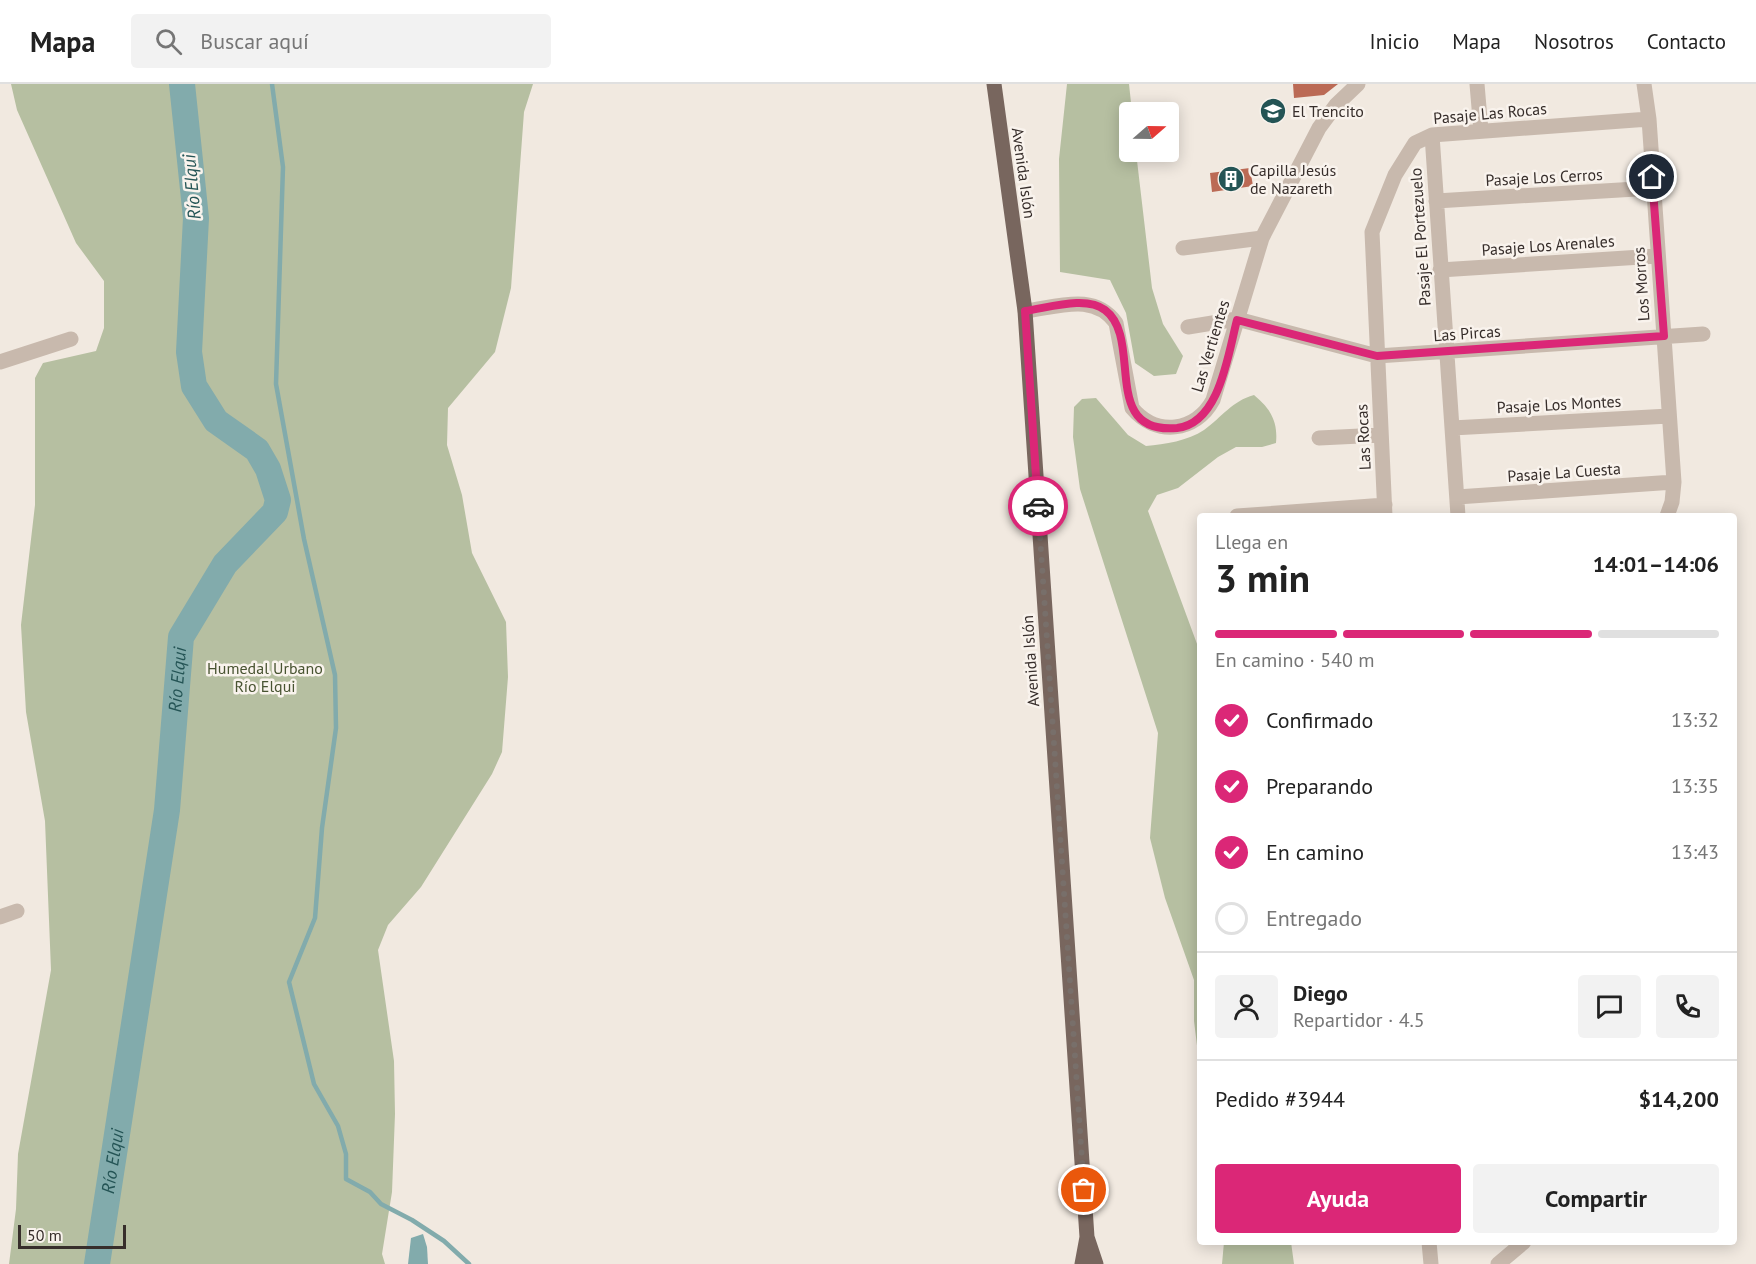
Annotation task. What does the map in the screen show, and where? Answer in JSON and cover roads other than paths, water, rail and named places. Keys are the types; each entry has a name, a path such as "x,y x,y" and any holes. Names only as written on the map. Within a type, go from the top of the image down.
{"main road":[{"name":"Avenida Islón","path":"994,84 1025,311 1087,1237 1082,1264"},
{"name":"Avenida Islón","path":"1087,1237 1096,1264"}],"street":[{"name":"Las Vertientes","path":"1025,311 1087,303 1108,312 1116,323 1132,408 1139,418 1166,428 1195,422 1206,414 1220,379 1263,238 1319,128 1335,105 1358,84"},
{"path":"1477,84 1481,131"},
{"name":"Los Morros","path":"1644,84 1649,120 1674,482 1668,513"},
{"name":"Pasaje Las Rocas","path":"1377,356 1371,232 1395,176 1415,143 1432,135 1649,120"},
{"name":"Pasaje El Portezuelo","path":"1432,135 1458,513"},
{"name":"Pasaje Los Cerros","path":"1436,201 1653,188"},
{"path":"1183,248 1263,238"},
{"name":"Pasaje Los Arenales","path":"1440,270 1657,256"},
{"path":"1188,327 1237,320"},
{"name":"Las Pircas","path":"1237,320 1377,356 1703,334"},
{"path":"0,362 71,339"},
{"name":"Las Rocas","path":"1377,356 1385,510"},
{"name":"Pasaje Los Montes","path":"1452,428 1669,416"},
{"path":"1319,438 1381,435"},
{"name":"Pasaje La Cuesta","path":"1457,497 1674,482"},
{"path":"1311,513 1385,510"},
{"path":"0,917 17,911"},
{"path":"1430,1245 1431,1264"},
{"path":"1498,1264 1520,1245"}],"water":[{"path":"423,1234 427,1247 428,1264 408,1264 411,1238"}],"waterway":[{"name":"Río Elqui","path":"97,1264 167,810 181,637 225,564 275,512 278,500 268,469 257,450 216,421 194,386 189,352 196,218 182,84"},
{"path":"272,84 283,167 276,384 304,539 335,675 336,728 322,828 315,918 289,982 314,1084 338,1126 346,1154 346,1179 370,1192 381,1204 412,1220 444,1241 469,1264"}],"place":[{"name":"El Trencito","path":"1273,111"},
{"name":"Capilla Jesús de Nazareth","path":"1231,179"}],"park label":[{"name":"Humedal Urbano Río Elqui","path":"265,677"}]}
